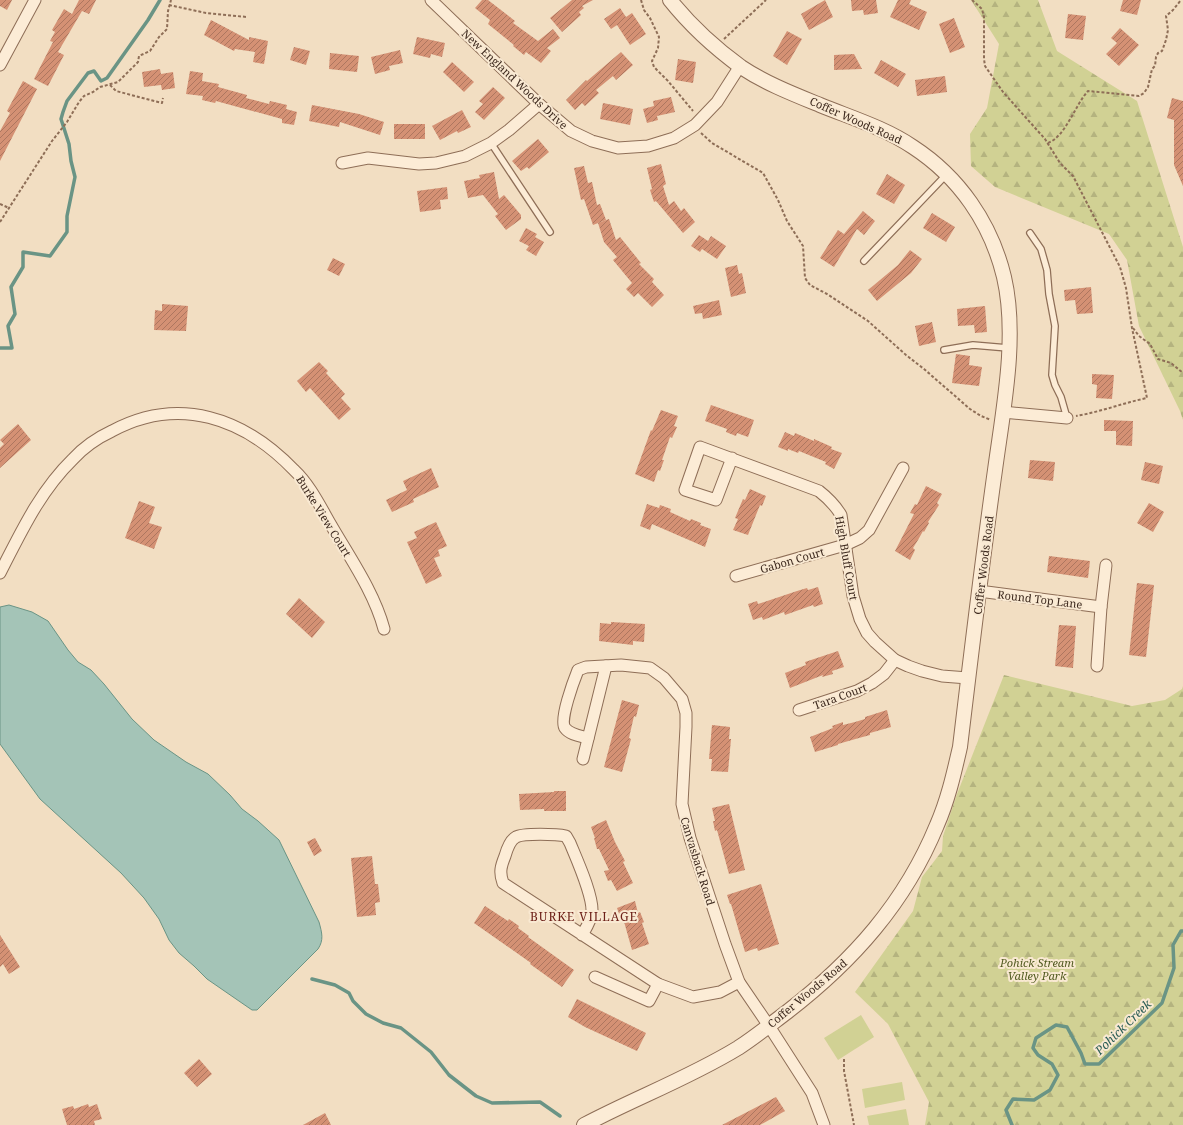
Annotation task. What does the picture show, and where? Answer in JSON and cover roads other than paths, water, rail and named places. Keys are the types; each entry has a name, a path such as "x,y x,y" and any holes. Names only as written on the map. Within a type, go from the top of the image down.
{"street":[{"path":"0,65 35,0"},
{"name":"New England Woods Drive","path":"431,0 539,104 571,131 592,142 618,148 648,146 674,138 695,125 717,102 740,66"},
{"name":"Coffer Woods Road","path":"584,1125 711,1063 739,1047 769,1026 831,976 859,948 882,922 920,863 937,825 951,785 960,747 979,591 1003,417 1009,348 1010,318 1008,302 1004,276 996,252 975,208 966,195 947,174 929,158 896,136 773,84 740,66 692,25 670,0"},
{"path":"342,163 368,158 419,164 436,163 465,156 491,143 509,130 539,104"},
{"name":"Burke View Court","path":"0,573 35,506 47,488 58,474 85,447 123,424 135,420 153,415 173,413 192,414 213,418 252,435 295,470 315,498 361,577 380,613 384,629"},
{"path":"1003,417 1067,418"},
{"name":"High Bluff Court","path":"732,458 716,500 685,490 700,447 732,458 819,491 828,498 841,515 853,596 860,619 867,632 895,660 922,671 942,676 968,678"},
{"name":"Gabon Court","path":"736,576 846,545 860,538 869,530 903,468"},
{"path":"1097,666 1101,607 1106,565"},
{"name":"Round Top Lane","path":"979,591 1101,607"},
{"name":"Tara Court","path":"799,710 872,684 884,674 895,660"},
{"name":"Canvasback Road","path":"588,738 570,733 565,728 563,720 574,679 578,670 586,667 621,665 650,668 664,678 682,699 686,712 682,804 690,838 725,944 739,982 812,1093 824,1125"},
{"path":"583,759 606,666"},
{"path":"582,935 592,913 591,900 566,836 520,835 514,837 500,868 500,875 503,882 582,935 658,984 693,997 720,992 739,982"},
{"path":"595,977 650,1001 658,984"}],"lane":[{"path":"491,143 550,232"},
{"path":"864,260 947,174"},
{"path":"1030,233 1041,249 1047,270 1049,294 1055,326 1052,375 1067,418"},
{"path":"944,350 972,344 1009,348"}],"waterway":[{"path":"0,348 12,348 8,326 15,314 11,287 23,267 23,252 50,256 67,232 67,216 75,177 69,144 61,119 67,101 88,73 94,71 101,81 107,78 148,20 160,0"},
{"name":"Pohick Creek","path":"1012,1125 1006,1110 1013,1099 1034,1100 1050,1090 1058,1075 1052,1064 1038,1055 1033,1048 1036,1038 1056,1025 1067,1027 1081,1053 1085,1064 1099,1064 1162,1003 1174,968 1173,945 1181,931 1183,931"},
{"path":"312,979 335,985 349,993 353,1001 366,1014 383,1023 401,1028 431,1052 449,1075 476,1096 492,1103 540,1102 560,1116"}],"district":[{"name":"BURKE VILLAGE","path":"584,916"}],"park label":[{"name":"Pohick Stream Valley Park","path":"1037,968"}]}
